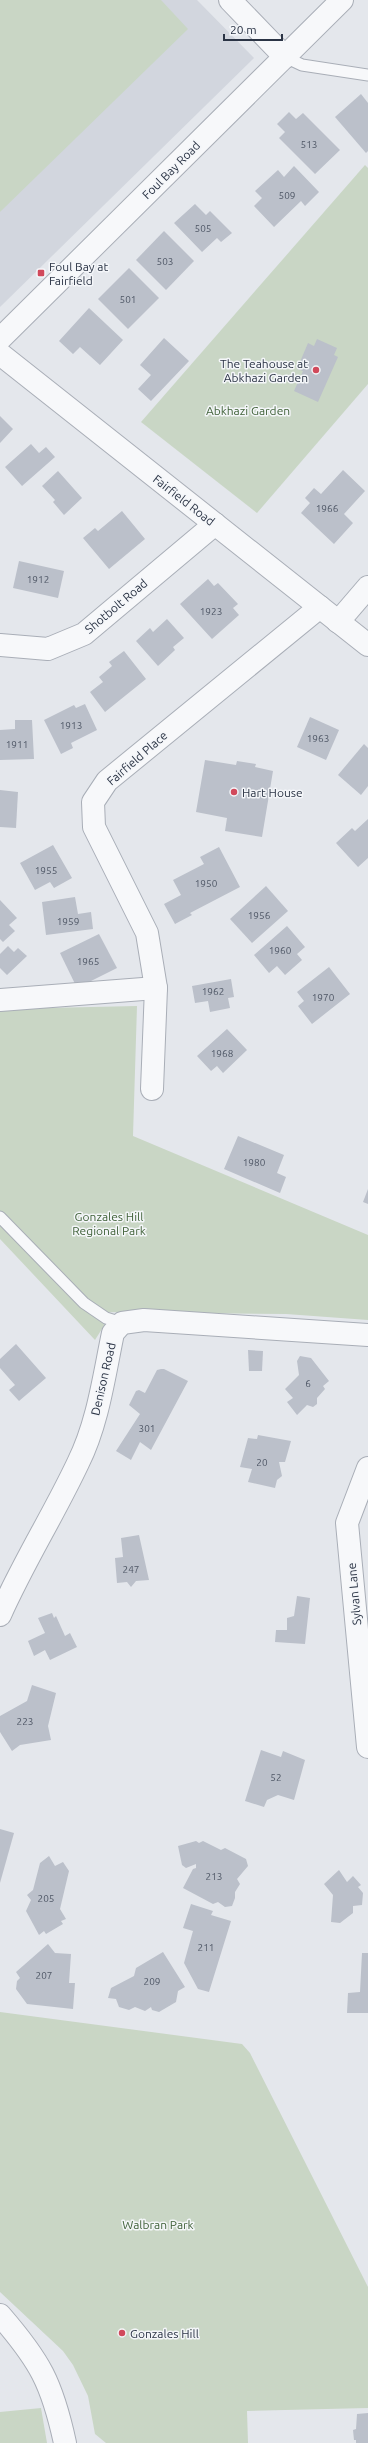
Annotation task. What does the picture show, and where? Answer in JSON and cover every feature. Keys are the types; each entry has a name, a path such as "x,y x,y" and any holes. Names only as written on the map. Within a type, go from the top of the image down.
{"street":[{"path":"230,0 285,57"},
{"name":"Foul Bay Road","path":"0,339 342,0"},
{"name":"Fairfield Road","path":"0,354 368,645"},
{"name":"Shotbolt Road","path":"0,645 48,648 84,634 214,524"},
{"path":"338,622 368,587"},
{"name":"Fairfield Place","path":"152,1089 156,988 147,933 94,827 93,802 107,782 320,607"},
{"path":"0,1000 156,988"},
{"path":"122,1323 144,1320 368,1335"},
{"name":"Denison Road","path":"0,1615 19,1572 79,1462 96,1413 113,1333 122,1323"},
{"name":"Sylvan Lane","path":"368,1468 347,1523 368,1747"},
{"path":"0,2315 22,2341 45,2377 58,2410 65,2443"}],"lane":[{"path":"285,57 302,66 368,75"},
{"path":"0,1217 84,1303 106,1318 122,1323"}],"shaded area":[{"path":"0,0 197,0 254,58 0,307"}],"green space":[{"path":"0,0 161,0 188,29 0,212"},
{"name":"Abkhazi Garden","path":"365,165 368,168 368,384 257,513 141,422"},
{"name":"Gonzales Hill Regional Park","path":"137,1006 133,1136 368,1235 368,1320 286,1314 94,1312 105,1324 95,1340 0,1239 0,1009"},
{"name":"Walbran Park","path":"0,2012 242,2044 250,2053 368,2287 368,2408 247,2411 248,2443 106,2443 95,2434 88,2396 73,2365 63,2351 0,2292"},
{"path":"41,2408 47,2443 0,2443 0,2412"}],"building":[{"path":"361,94 368,103 368,151 366,153 335,117"},
{"path":"289,112 296,119 303,113 340,150 315,174 279,138 285,132 277,124"},
{"path":"294,166 319,192 305,206 301,201 274,227 254,206 262,198 255,191 278,170 284,177"},
{"path":"195,204 206,215 210,211 232,233 221,242 217,238 202,252 174,223"},
{"path":"164,231 194,261 166,290 136,260"},
{"path":"129,268 159,298 128,329 98,299"},
{"path":"89,308 123,340 100,365 80,347 73,354 59,341"},
{"path":"164,338 189,361 151,401 138,389 151,375 140,365"},
{"name":"The Teahouse at Abkhazi Garden","path":"317,339 337,348 334,355 338,357 318,402 294,391 303,371 297,369 308,343 314,346"},
{"path":"0,416 13,429 0,443"},
{"path":"31,444 39,453 46,447 55,457 22,486 5,467"},
{"path":"343,470 365,491 344,514 353,523 334,544 301,513 310,503 305,498 314,488 321,494"},
{"path":"58,471 82,498 64,515 53,502 55,500 42,486"},
{"path":"122,511 145,539 109,569 83,538 95,528 98,531"},
{"path":"19,561 64,571 58,598 13,588"},
{"path":"208,579 214,586 218,583 238,604 233,608 239,615 212,639 180,604"},
{"path":"167,619 184,638 173,647 175,650 158,666 136,641 150,628 153,632"},
{"path":"124,651 146,679 105,712 90,692 103,682 99,677 112,666 109,662"},
{"path":"85,704 97,730 71,743 73,748 61,754 44,720 74,705 76,708"},
{"path":"310,717 339,730 326,760 297,747"},
{"path":"15,720 32,720 34,759 0,760 0,730 15,729"},
{"path":"364,744 368,748 368,786 361,795 338,775"},
{"name":"Hart House","path":"205,760 236,765 237,761 256,764 255,767 273,771 262,837 225,831 227,818 196,812"},
{"path":"0,790 18,792 16,828 0,827"},
{"path":"368,819 368,858 358,867 336,843 352,828 355,831"},
{"path":"53,845 72,878 54,888 50,882 35,890 20,863"},
{"path":"219,847 240,887 190,913 192,915 175,924 164,904 181,895 173,880 204,864 200,857"},
{"path":"266,886 288,911 252,943 230,919"},
{"path":"75,897 78,914 91,912 93,929 46,935 42,902"},
{"path":"0,900 17,918 9,925 15,931 3,942 0,939"},
{"path":"287,926 305,947 297,954 302,960 285,975 277,966 269,973 254,955"},
{"path":"99,934 117,968 77,988 60,953"},
{"path":"8,946 14,952 18,948 27,956 7,975 0,968 0,954"},
{"path":"329,967 350,994 312,1024 298,1006 304,1001 297,992"},
{"path":"231,979 234,997 228,998 230,1008 210,1012 208,1001 195,1003 192,986"},
{"path":"227,1029 247,1050 223,1073 217,1066 211,1071 197,1056"},
{"path":"238,1136 284,1155 277,1173 286,1177 280,1193 224,1169"},
{"path":"368,1189 368,1204 363,1202"},
{"path":"16,1344 46,1378 19,1401 9,1390 15,1385 0,1368 0,1359"},
{"path":"248,1350 263,1351 262,1371 249,1371"},
{"path":"300,1356 311,1358 329,1381 323,1386 325,1389 317,1398 317,1404 313,1407 307,1405 297,1415 287,1402 293,1398 285,1389 299,1375 297,1361"},
{"path":"164,1369 188,1381 151,1450 140,1442 131,1460 116,1451 140,1414 129,1405 136,1391 139,1390 145,1393 157,1370"},
{"path":"258,1435 291,1441 285,1462 279,1462 282,1476 277,1480 275,1488 248,1482 252,1469 240,1467 248,1438 257,1439"},
{"path":"139,1535 149,1580 136,1581 131,1587 127,1582 117,1583 115,1558 123,1557 121,1538"},
{"path":"297,1596 310,1598 305,1644 275,1642 276,1630 287,1630 287,1618 294,1616"},
{"path":"52,1613 54,1618 56,1616 65,1636 70,1633 77,1647 50,1660 45,1650 34,1656 28,1641 45,1633 38,1618"},
{"path":"32,1685 56,1693 48,1726 51,1740 20,1745 12,1751 0,1732 0,1716 27,1701"},
{"path":"261,1750 281,1757 283,1751 305,1760 294,1800 278,1795 267,1800 264,1807 245,1801"},
{"path":"0,1829 14,1833 0,1883"},
{"path":"196,1841 199,1843 203,1841 221,1850 225,1848 246,1859 248,1866 237,1879 240,1884 235,1892 235,1898 232,1906 225,1907 218,1902 213,1904 183,1888 193,1869 196,1868 196,1864 186,1868 182,1865 178,1846"},
{"path":"49,1856 55,1866 63,1862 69,1871 60,1909 66,1919 61,1921 63,1924 46,1934 44,1931 39,1935 26,1911 31,1900 27,1895 33,1890 40,1863"},
{"path":"339,1870 347,1882 353,1876 361,1885 358,1887 363,1893 362,1905 353,1906 353,1913 340,1923 331,1922 333,1895 324,1884"},
{"path":"191,1904 213,1911 211,1915 231,1921 209,1992 198,1989 184,1963 193,1931 183,1928"},
{"path":"48,1944 55,1953 71,1954 69,1983 75,1983 73,2009 27,2004 16,1989 17,1981 20,1978 16,1972"},
{"path":"163,1952 185,1987 178,1991 176,2002 159,2012 152,2010 151,2007 145,2011 135,2007 129,2010 119,2007 116,1999 108,1998 111,1988 134,1976 136,1968"},
{"path":"362,1953 368,1953 368,2013 347,2013 348,1993 360,1992"},
{"path":"368,2413 368,2443 356,2443 356,2440 354,2440 353,2430 356,2429 357,2414"}],"place":[{"name":"Foul Bay at Fairfield","path":"41,273"},
{"name":"The Teahouse at Abkhazi Garden","path":"316,370"},
{"name":"Hart House","path":"234,792"},
{"name":"Gonzales Hill","path":"122,2333"}]}
